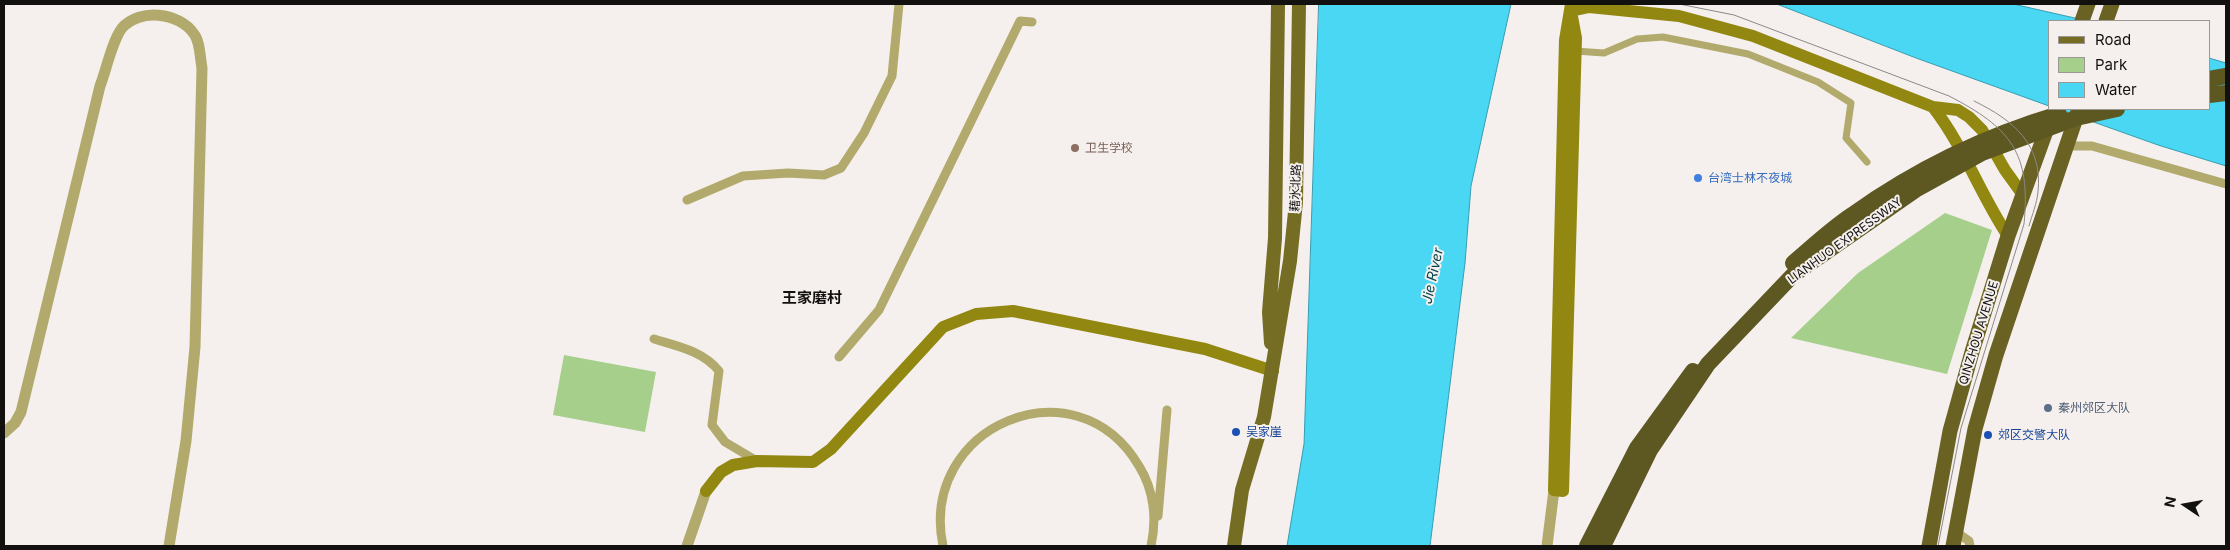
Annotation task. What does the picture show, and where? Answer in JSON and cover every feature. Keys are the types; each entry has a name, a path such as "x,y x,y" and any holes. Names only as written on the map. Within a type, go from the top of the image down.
{"highway":[{"path":"2107,20 2112,4"},
{"path":"2210,79 2226,76"},
{"path":"2210,95 2226,92"},
{"name":"QINZHOU AVENUE","path":"1929,546 1950,431 2008,236 2053,110"},
{"name":"LIANHUO EXPRESSWAY","path":"1587,546 1643,449 1708,364 1793,275 1912,184 1980,142 2023,124 2073,110"},
{"name":"QINZHOU AVENUE","path":"1955,539 1975,429 1996,355 2072,132 2077,110"},
{"name":"LIANHUO EXPRESSWAY","path":"1912,184 1982,153 2076,118 2112,110"},
{"name":"LIANHUO EXPRESSWAY","path":"1603,546 1634,467"}],"main road":[{"name":"藉水北路","path":"1273,371 1269,312 1275,238 1278,4"},
{"name":"藉水北路","path":"1234,546 1242,490 1264,417 1290,261 1296,202 1299,4"},
{"path":"1571,7 1576,38 1564,490 1554,490 1565,40 1571,7"},
{"path":"1571,7 1679,16 1753,36 1933,107 1958,110 1969,117 1982,130 2005,170 2023,195"},
{"path":"1933,107 1952,131 1994,215 2008,236"},
{"path":"706,491 721,472 733,465 757,461 812,462 831,449 943,327 976,314 1013,311 1205,349 1273,371"}],"street":[{"path":"687,200 743,176 788,173 824,175 841,168 864,132 892,76 899,4"},
{"path":"4,433 15,423 22,412 100,86 116,41 120,31 128,22 138,17 167,16 184,24 195,35 202,68 195,347 186,441 169,546"},
{"path":"839,357 879,310 1020,21 1032,22"},
{"path":"1575,51 1604,53 1637,39 1663,37 1748,54 1818,82 1852,103 1846,138 1866,162"},
{"path":"2066,146 2092,146 2226,184"},
{"path":"654,339 688,350 711,361 719,370 712,425 725,442 757,461"},
{"path":"1156,546 1167,410"},
{"path":"943,546 940,526 941,502 950,474 966,450 982,434 1003,422 1025,415 1048,413 1071,415 1093,423 1112,435 1129,451 1142,471 1151,492 1154,516 1151,546"},
{"path":"1547,546 1554,490"},
{"path":"687,546 706,491"},
{"path":"1955,539 1969,541 1970,546"}],"green space":[{"path":"1945,213 1992,230 1947,374 1791,338 1858,273"},
{"path":"564,355 656,372 645,432 553,415"}],"water":[{"name":"Jie River","path":"1319,4 1511,4 1471,186 1465,263 1430,546 1287,546 1304,444"},
{"path":"1777,4 2013,4 2084,20 2048,20 2048,106 1916,58"},
{"path":"2210,58 2226,63 2226,166 2158,145 2060,110 2210,110"}],"tram line":[{"path":"1679,4 1734,15 1949,96 1988,120 2002,132 2012,145 2020,161 2024,179 2024,224 1961,428 1938,546"},
{"path":"1974,101 2013,125 2023,136 2036,160 2038,192 2029,226"}],"place":[{"name":"卫生学校","path":"1075,148"},
{"name":"台湾士林不夜城","path":"1698,178"},
{"name":"秦州郊区大队","path":"2048,408"},
{"name":"吴家崖","path":"1236,432"},
{"name":"郊区交警大队","path":"1988,435"}],"district":[{"name":"王家磨村","path":"812,298"}]}
